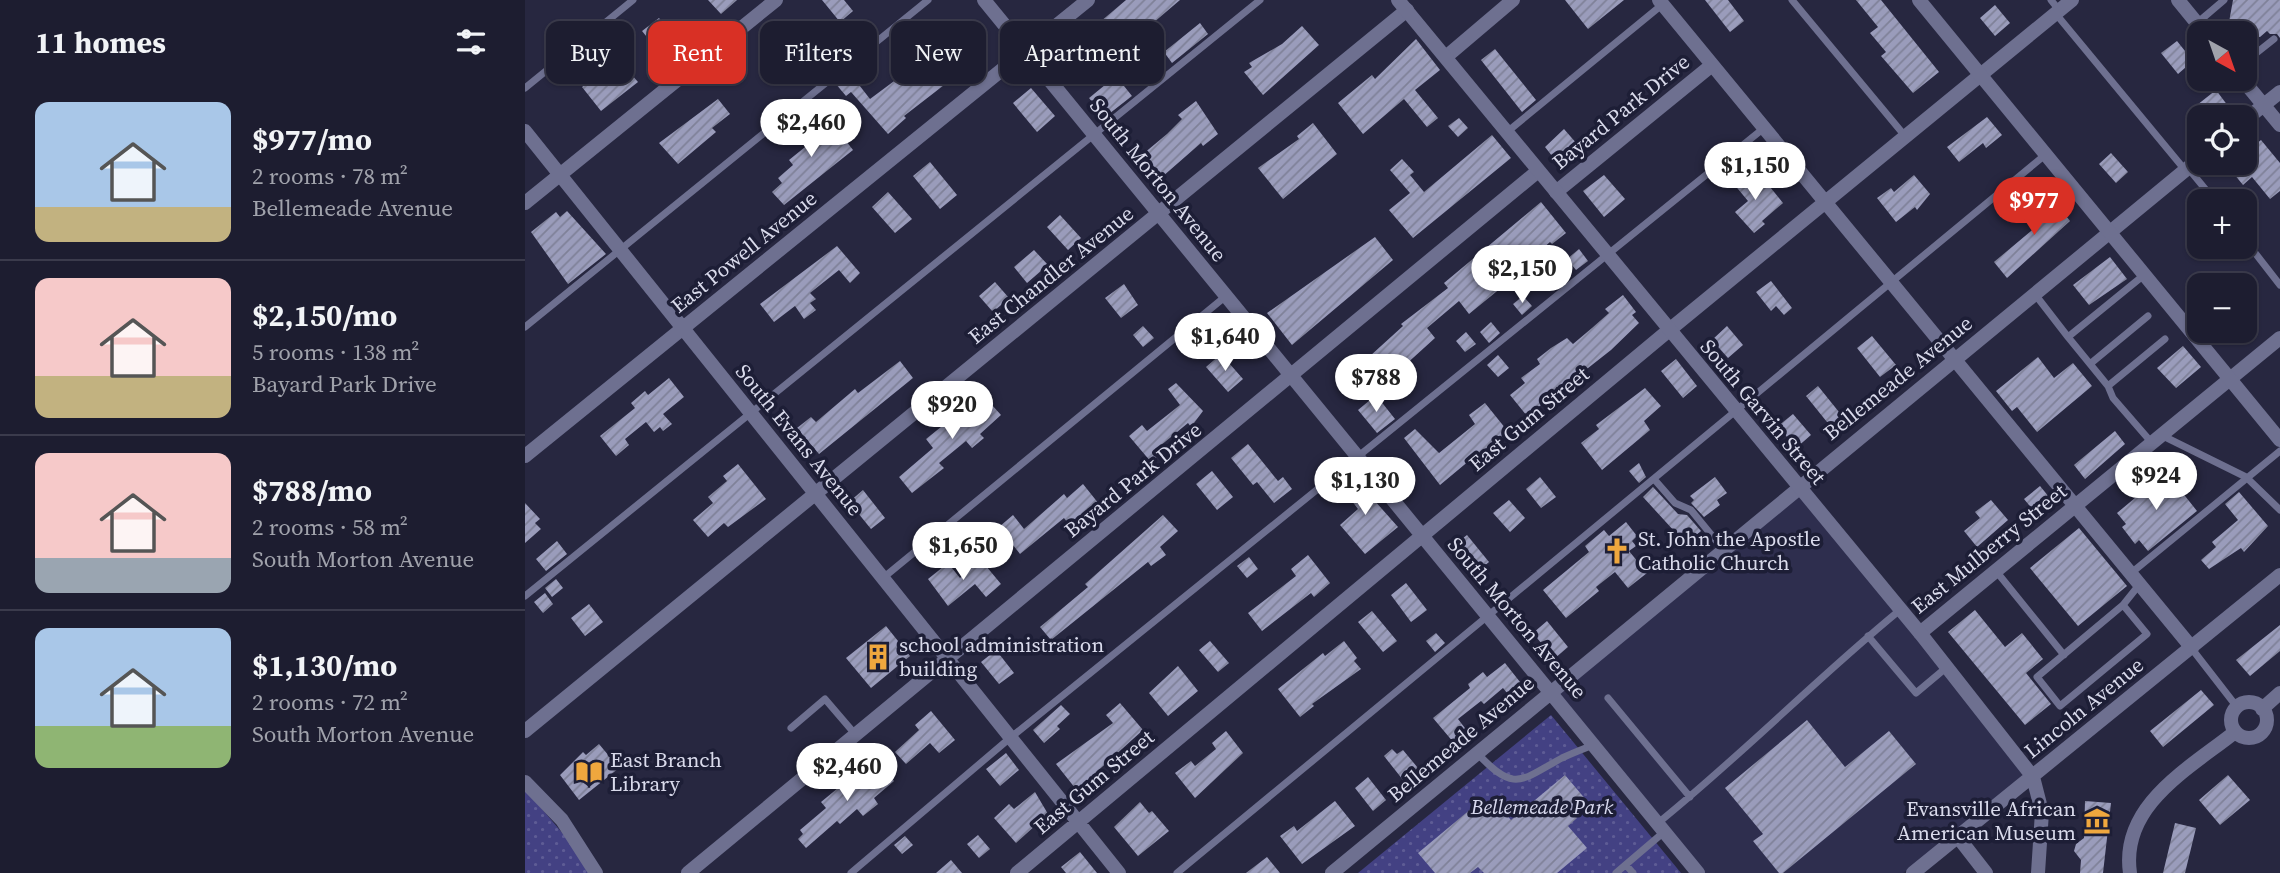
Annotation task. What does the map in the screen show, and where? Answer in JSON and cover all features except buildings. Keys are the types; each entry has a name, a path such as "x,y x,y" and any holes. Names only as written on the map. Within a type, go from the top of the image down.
{"street":[{"path":"525,204 776,0"},
{"name":"South Morton Avenue","path":"983,0 1000,21"},
{"name":"East Powell Avenue","path":"1062,21 1088,0"},
{"path":"1447,56 1513,0"},
{"path":"1919,0 2280,440"},
{"name":"East Gum Street","path":"1017,873 1980,75 2055,8 2071,0"},
{"path":"2178,0 2195,21"},
{"path":"1661,2 2192,648"},
{"name":"South Garvin Street","path":"1402,5 1447,56 1668,331 1920,633 2033,777 2042,812 2038,873"},
{"name":"East Chandler Avenue","path":"525,732 1159,213 1402,5"},
{"name":"Bayard Park Drive","path":"1556,192 1712,65"},
{"name":"East Powell Avenue","path":"525,456 1000,71"},
{"name":"South Morton Avenue","path":"1052,84 1698,873"},
{"path":"2252,91 2280,125"},
{"path":"2257,111 2280,92"},
{"name":"South Evans Avenue","path":"525,131 1119,873"},
{"name":"Bellemeade Avenue","path":"1332,873 2187,168"},
{"name":"Bayard Park Drive","path":"688,873 1538,171"},
{"name":"East Mulberry Street","path":"1920,633 2280,338"},
{"name":"Lincoln Avenue","path":"1913,873 2280,575"},
{"path":"2262,709 2280,693"},
{"path":"2250,703 2262,709 2267,722 2260,734 2247,738 2235,732 2231,719 2237,707 2250,703"},
{"path":"2130,873 2134,831 2151,799 2235,732"},
{"path":"525,782 562,820 596,873"},
{"path":"1958,837 1986,873"}],"lane":[{"path":"525,88 633,0"},
{"path":"525,327 928,0"},
{"path":"525,596 750,411 1261,0"},
{"path":"1792,0 1905,136"},
{"path":"2207,21 2224,0"},
{"path":"1507,132 1661,2"},
{"path":"2055,8 2187,160"},
{"path":"2257,52 2274,39"},
{"path":"851,873 1010,738 1608,257 1764,128"},
{"path":"1177,873 2046,154"},
{"path":"2257,255 2280,285"},
{"path":"2068,337 2145,274"},
{"path":"2034,293 2108,386 2113,398 2157,439 2246,477 2280,510"},
{"path":"883,578 1226,296"},
{"path":"2090,364 2148,316"},
{"path":"2108,386 2165,339"},
{"path":"2123,605 2147,634 2060,706 2037,677 2123,605 2134,580 2246,477 2280,451"},
{"path":"1654,479 1675,503 1691,510 1723,549"},
{"path":"1996,571 2064,655"},
{"path":"1616,873 1690,797 1900,610"},
{"path":"1868,636 1916,693 1947,667"},
{"path":"2192,648 2237,707"},
{"path":"1608,698 1690,797"},
{"path":"791,728 825,699 856,735"},
{"path":"1477,753 1493,770 1516,780 1527,780 1563,758 1594,745"},
{"path":"1626,865 1633,873"}],"shaded area":[{"path":"1798,493 2028,773 1903,873 1704,873 1555,694"}],"green space":[{"name":"Bellemeade Park","path":"1551,715 1681,873 1358,873"},
{"path":"525,789 564,835 592,873 525,873"}],"place":[{"name":"St. John the Apostle Catholic Church","path":"1617,551"},
{"name":"school administration building","path":"878,657"},
{"name":"East Branch Library","path":"589,772"},
{"name":"Evansville African American Museum","path":"2097,821"}]}
